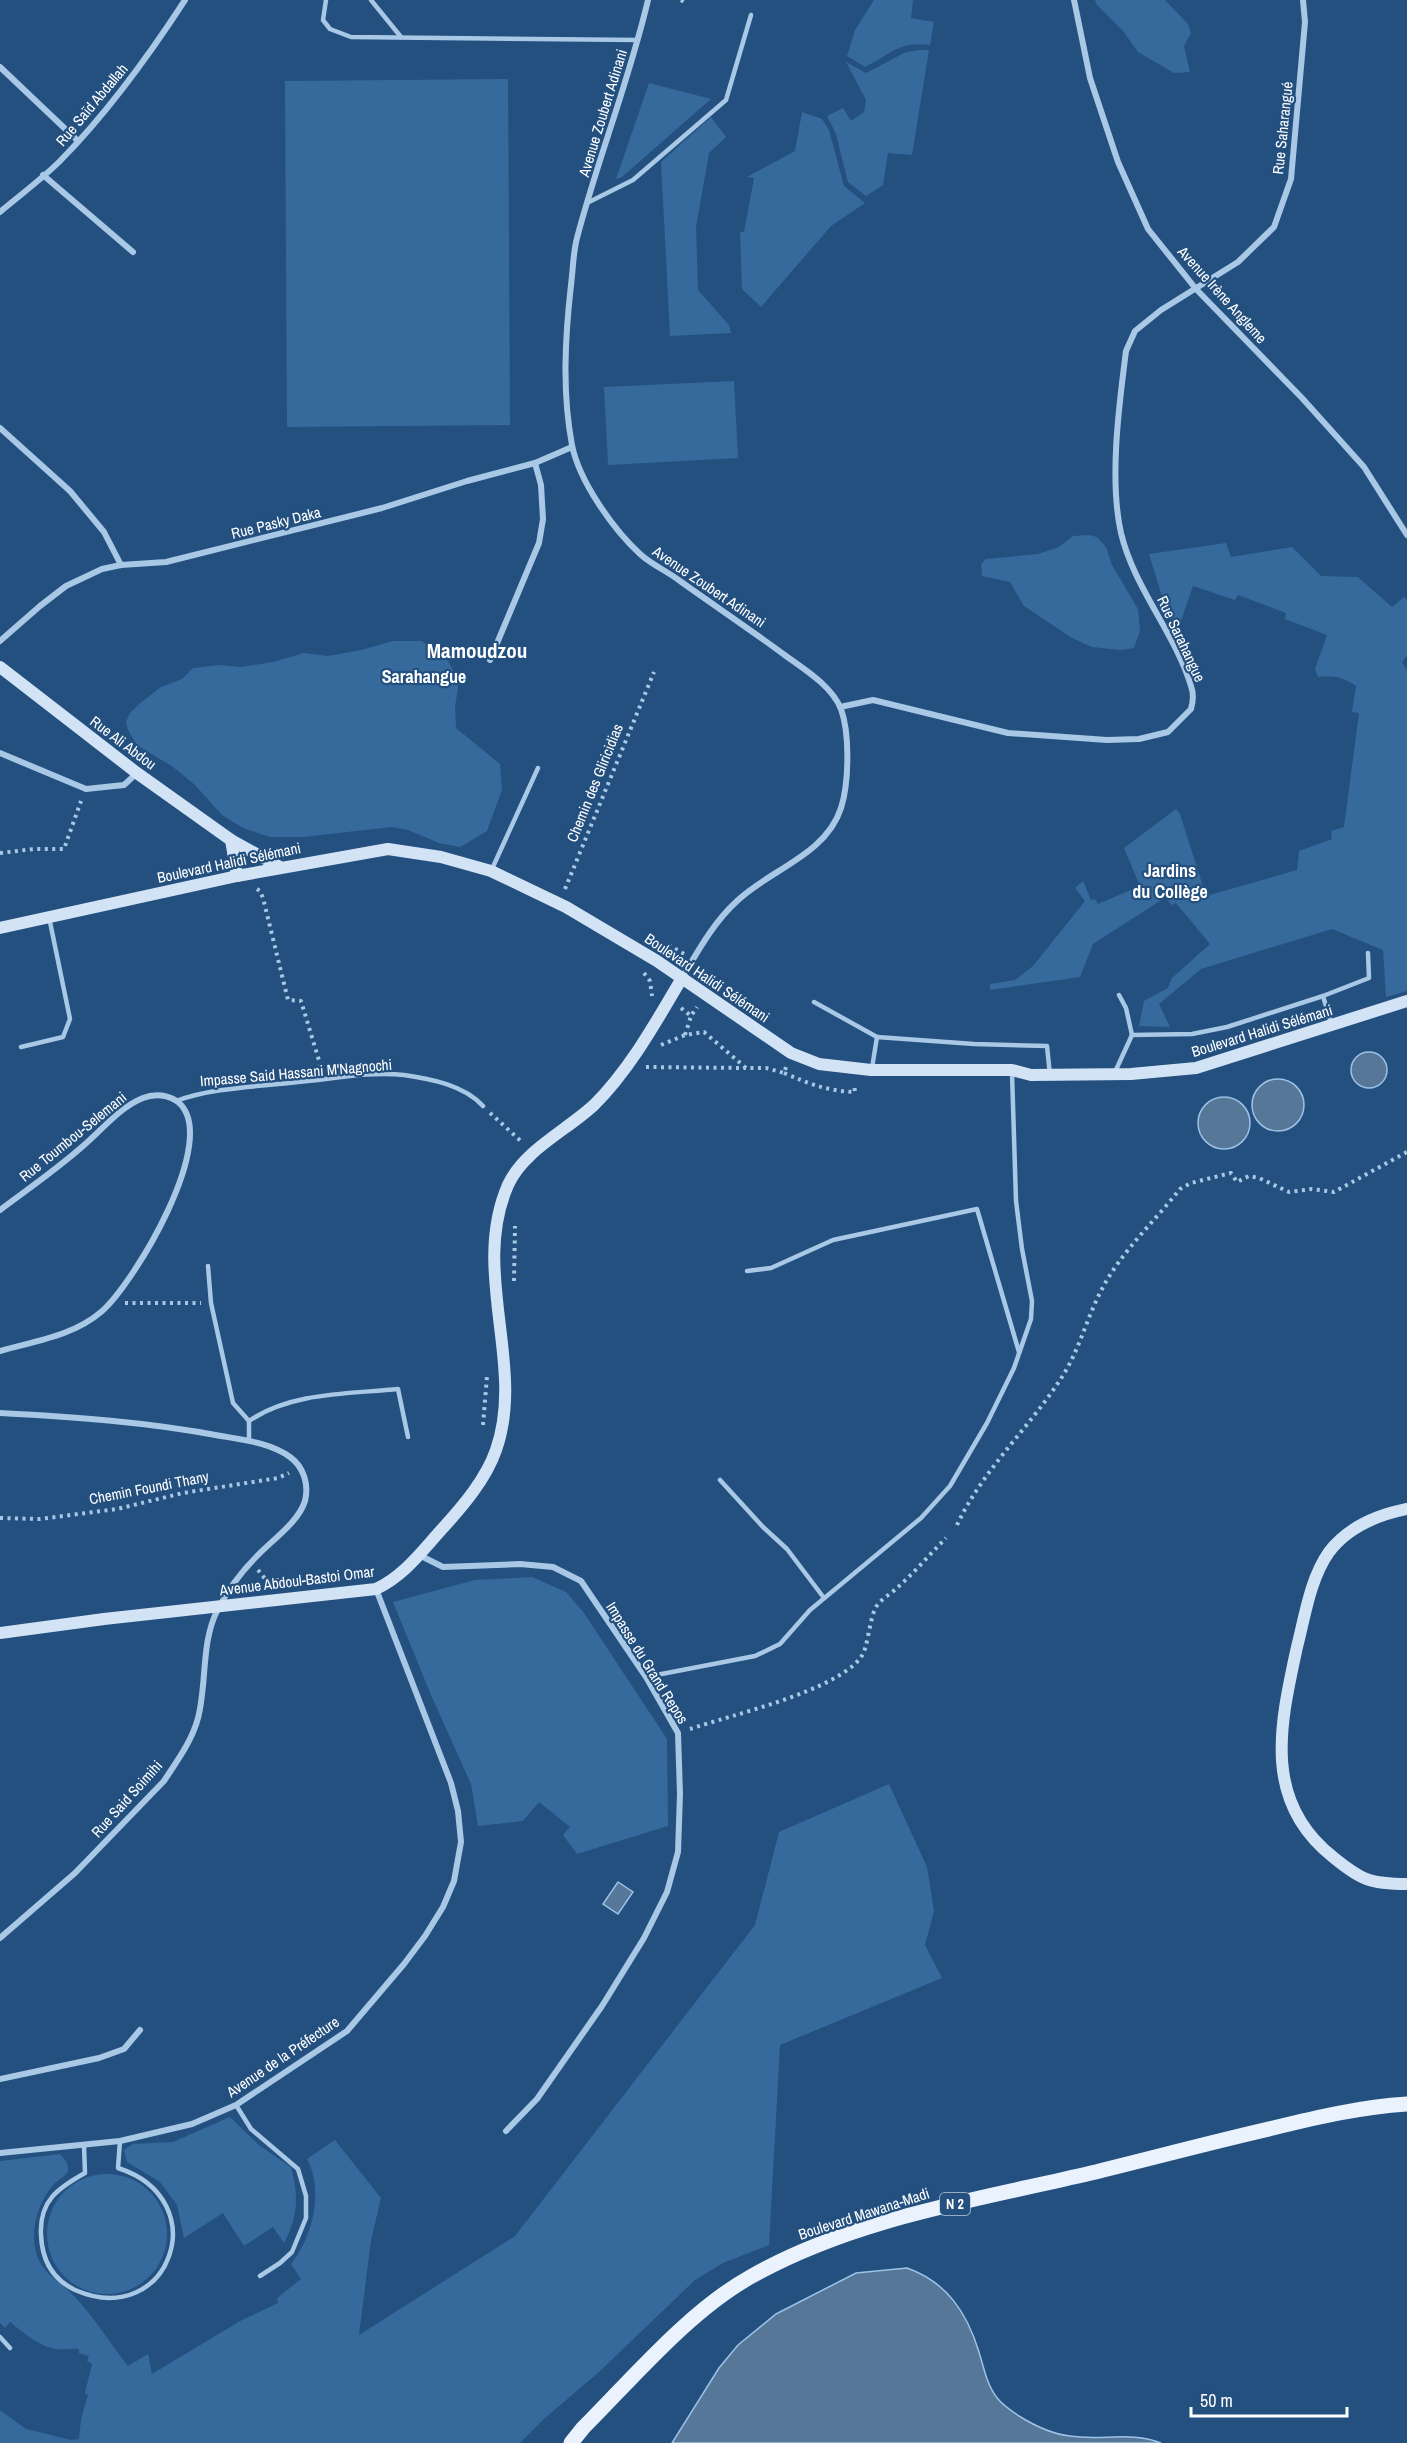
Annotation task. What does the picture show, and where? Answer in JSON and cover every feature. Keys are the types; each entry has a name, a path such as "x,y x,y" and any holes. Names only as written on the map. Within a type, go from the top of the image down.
{"main road":[{"name":"Boulevard Mawana-Madi","path":"571,2443 583,2428 702,2309 751,2276 807,2250 867,2228 973,2199 1089,2174 1350,2109 1407,2104"}],"street":[{"name":"Rue Saïd Abdallah","path":"0,212 44,175 104,113 151,52 185,0"},
{"name":"Avenue Zoubert Adinani","path":"648,0 577,240 566,324 566,394 572,447 581,472 597,500 641,555 810,673 840,707"},
{"name":"Avenue Irène Angleme","path":"1074,0 1090,78 1126,181 1149,229 1196,289 1302,398 1364,467 1407,535"},
{"name":"Rue Saharangué","path":"1196,289 1238,262 1274,227 1291,179 1305,22 1303,0"},
{"path":"0,67 78,141"},
{"path":"44,175 133,252"},
{"name":"Rue Sarahangue","path":"840,707 873,700 1008,733 1107,740 1155,736 1168,732 1187,715 1193,701 1192,688 1130,559 1121,534 1116,480 1126,351 1135,331 1161,310 1196,289"},
{"path":"0,428 70,491 104,532 121,565"},
{"name":"Rue Pasky Daka","path":"0,641 66,586 102,569 121,565 166,562 228,548 382,508 467,481 536,463 572,447"},
{"path":"490,660 539,543 543,519 541,485 536,463"},
{"name":"Rue Ali Abdou","path":"0,667 137,773 231,840 280,867"},
{"path":"682,978 704,941 738,899 812,848 827,834 836,821 842,806 847,779 845,728 840,707"},
{"path":"0,753 86,789 106,789 124,785 137,773"},
{"path":"231,840 237,876"},
{"name":"Boulevard Halidi Sélémani","path":"0,928 280,867 388,849 441,857 491,871 559,904 620,938 791,1053 819,1064 871,1070 1012,1070 1030,1075 1173,1071 1196,1068 1407,1001"},
{"name":"Avenue Abdoul-Bastoi Omar","path":"0,1633 376,1589 394,1580 473,1491 496,1452 505,1416 505,1385 493,1265 498,1216 509,1184 526,1160 594,1105 627,1067 682,978"},
{"name":"Rue Toumbou-Selemani","path":"0,1210 60,1166 129,1107 144,1098 154,1096 169,1097 176,1101"},
{"path":"0,1351 78,1328 100,1313 112,1301 146,1253 175,1196 188,1150 188,1115 176,1101"},
{"path":"0,1413 140,1423 249,1441 270,1447 291,1457 301,1468 306,1480 307,1490 302,1507 285,1529 250,1564 220,1606"},
{"path":"1407,1509 1360,1525 1345,1535 1329,1553 1308,1603 1284,1705 1281,1757 1282,1774 1294,1813 1320,1848 1352,1874 1377,1884 1407,1884"},
{"name":"Impasse du Grand Repos","path":"418,1555 443,1567 520,1564 553,1567 580,1581 646,1677 678,1733 680,1794 678,1852 667,1892 644,1938 602,2006 537,2099 506,2131"},
{"name":"Avenue de la Préfecture","path":"0,2153 120,2142 192,2124 236,2104 347,2031 372,2004 425,1936 442,1907 459,1862 461,1842 458,1811 451,1783 376,1589"},
{"name":"Rue Said Soimihi","path":"0,1938 83,1864 164,1781 187,1747 198,1718 212,1622 220,1606"},
{"path":"0,2079 99,2058 124,2049 141,2030"}],"lane":[{"path":"326,0 323,20 330,29 351,37 638,40"},
{"path":"371,0 401,37"},
{"path":"589,202 633,180 726,100 751,15"},
{"path":"491,871 538,768"},
{"path":"21,1047 63,1037 70,1019 49,917"},
{"path":"1131,1035 1192,1034 1227,1027 1323,996 1369,978 1368,953"},
{"path":"1115,1073 1131,1035 1126,1008 1119,995"},
{"path":"1323,996 1332,1025"},
{"path":"814,1002 877,1037 974,1044 1047,1046 1050,1075"},
{"path":"871,1070 877,1037"},
{"path":"646,1677 755,1656 769,1651 780,1644 810,1610 921,1518 950,1486 987,1423 1014,1368 1031,1319 1032,1301 1016,1201 1012,1070"},
{"name":"Impasse Said Hassani M'Nagnochi","path":"176,1101 194,1095 233,1089 326,1079 401,1075 441,1083 474,1096 483,1106"},
{"path":"747,1271 771,1268 833,1240 977,1209 1018,1352"},
{"path":"208,1266 211,1303 233,1403 249,1421 249,1441"},
{"path":"249,1421 269,1410 304,1399 398,1389 408,1437"},
{"path":"720,1480 763,1527 788,1549 824,1598"},
{"path":"236,2104 251,2130 298,2169 306,2196 306,2218 292,2252 260,2276"},
{"path":"84,2146 85,2173 61,2186 46,2204 40,2225 41,2252 50,2271 69,2287 88,2295 112,2299 136,2294 160,2275 173,2244 172,2217 164,2200 153,2186 118,2168 120,2142"},
{"path":"0,2337 10,2348"}],"path":[{"name":"Chemin des Gliricidias","path":"559,904 654,672"},
{"path":"0,854 34,849 64,849 86,789"},
{"path":"254,888 260,891 263,898 288,1000 301,1001 326,1079"},
{"path":"636,966 650,981 651,1001"},
{"path":"685,1035 691,1016"},
{"path":"653,1053 660,1045 685,1035 704,1032 746,1068"},
{"path":"784,1073 791,1053"},
{"path":"639,1067 646,1060"},
{"path":"655,1066 766,1068 821,1089 855,1092 852,1068"},
{"path":"483,1106 525,1145"},
{"path":"957,1525 992,1471 1066,1372 1080,1344 1102,1288 1115,1268 1180,1189 1191,1183 1231,1173 1237,1182 1249,1176 1259,1178 1289,1192 1312,1189 1334,1192 1407,1152"},
{"path":"497,1305 513,1301 515,1220"},
{"path":"112,1301 131,1304 211,1303"},
{"path":"483,1436 488,1370"},
{"name":"Chemin Foundi Thany","path":"0,1518 40,1519 117,1509 183,1493 278,1478 301,1468"},
{"path":"678,1733 717,1719 769,1706 829,1682 853,1665 863,1656 868,1628 876,1606 898,1588 946,1538"},
{"path":"250,1564 266,1580 297,1580"}],"shaded area":[{"path":"874,0 913,0 911,18 934,22 930,45 919,44 903,47 865,67 847,56 855,30"},
{"path":"1095,0 1165,0 1188,24 1191,33 1184,46 1190,72 1174,73 1138,52 1123,31 1097,5"},
{"path":"929,50 912,155 888,153 883,185 866,196 848,182 836,134 827,116 843,108 851,121 864,112 866,100 846,62 866,73 904,53"},
{"path":"508,79 510,425 287,427 285,81"},
{"path":"649,83 711,99 622,177 616,179"},
{"path":"802,112 822,119 829,130 844,186 865,203 831,226 761,307 742,289 740,232 744,232 754,178 747,177 795,151"},
{"path":"711,117 726,137 709,153 696,227 698,290 729,325 731,333 670,336 661,162"},
{"path":"734,381 738,458 608,465 604,387"},
{"path":"1073,536 1097,537 1106,547 1112,565 1138,609 1140,631 1134,648 1121,650 1092,647 1072,638 1024,606 1010,582 982,576 981,564 986,559 1038,554 1059,547"},
{"path":"1226,543 1231,557 1292,547 1321,576 1358,577 1392,607 1404,597 1407,600 1407,656 1402,662 1407,670 1407,991 1386,997 1383,950 1332,929 1201,969 1159,1004 1170,1027 1139,1026 1144,1001 1168,988 1172,978 1210,944 1176,903 1171,905 1166,897 1093,944 1080,977 990,990 990,984 1015,980 1033,966 1085,901 1075,888 1083,881 1091,900 1095,899 1098,904 1140,886 1124,848 1176,809 1180,814 1206,896 1297,870 1299,851 1332,839 1331,831 1344,827 1359,713 1352,712 1356,686 1338,677 1318,677 1315,669 1327,635 1285,619 1286,613 1238,595 1235,600 1193,586 1181,621 1170,623 1149,554"},
{"path":"393,641 422,641 448,661 459,681 455,707 456,728 500,764 502,790 487,831 460,847 439,843 408,830 392,827 303,837 270,837 243,828 222,815 195,785 173,767 137,745 128,730 126,722 130,713 139,704 161,687 182,679 193,668 220,665 241,667 273,662 304,653 328,656"},
{"path":"1369,1052 1382,1057 1387,1070 1382,1083 1369,1088 1356,1083 1351,1070 1356,1057"},
{"path":"1273,1079 1283,1079 1292,1083 1300,1091 1304,1105 1300,1119 1292,1127 1283,1131 1273,1131 1264,1127 1256,1119 1252,1110 1252,1100 1256,1091 1264,1083"},
{"path":"1219,1097 1229,1097 1243,1104 1250,1123 1243,1142 1229,1149 1219,1149 1209,1145 1202,1138 1198,1128 1198,1118 1202,1108 1209,1101"},
{"path":"532,1577 566,1592 584,1613 667,1739 668,1826 577,1854 563,1835 570,1827 539,1802 523,1821 478,1826 471,1784 393,1602 475,1580"},
{"path":"889,1784 927,1867 934,1911 925,1945 942,1978 780,2045 769,2245 723,2263 695,2280 599,2372 544,2419 520,2443 0,2443 0,2410 26,2429 71,2440 79,2439 81,2419 88,2395 85,2393 92,2364 87,2361 89,2356 79,2353 79,2349 48,2347 31,2338 10,2322 5,2328 0,2323 0,2161 60,2154 66,2161 68,2168 65,2176 50,2189 38,2212 34,2230 37,2256 50,2275 74,2296 128,2366 148,2354 152,2374 242,2320 278,2303 277,2298 301,2279 291,2264 305,2241 314,2213 315,2185 307,2159 335,2140 381,2198 371,2240 359,2335 515,2236 755,1925 779,1832"},
{"path":"618,1882 633,1892 618,1914 603,1904"},
{"path":"230,2117 260,2146 291,2167 296,2206 284,2243 273,2227 244,2246 223,2213 184,2238 177,2205 160,2182 127,2162 124,2150 133,2144 173,2142"},
{"path":"107,2174 130,2179 149,2192 162,2211 167,2234 162,2257 149,2276 130,2289 107,2294 84,2289 65,2276 52,2257 47,2234 52,2211 65,2192 84,2179"},
{"path":"907,2268 933,2282 954,2301 968,2324 994,2394 1008,2408 1031,2423 1063,2435 1128,2437 1150,2439 1161,2443 672,2443 719,2368 738,2345 776,2314 856,2273"}],"district":[{"name":"Mamoudzou","path":"477,651"},
{"name":"Sarahangue","path":"424,677"},
{"name":"Jardins du Collège","path":"1170,881"}]}
